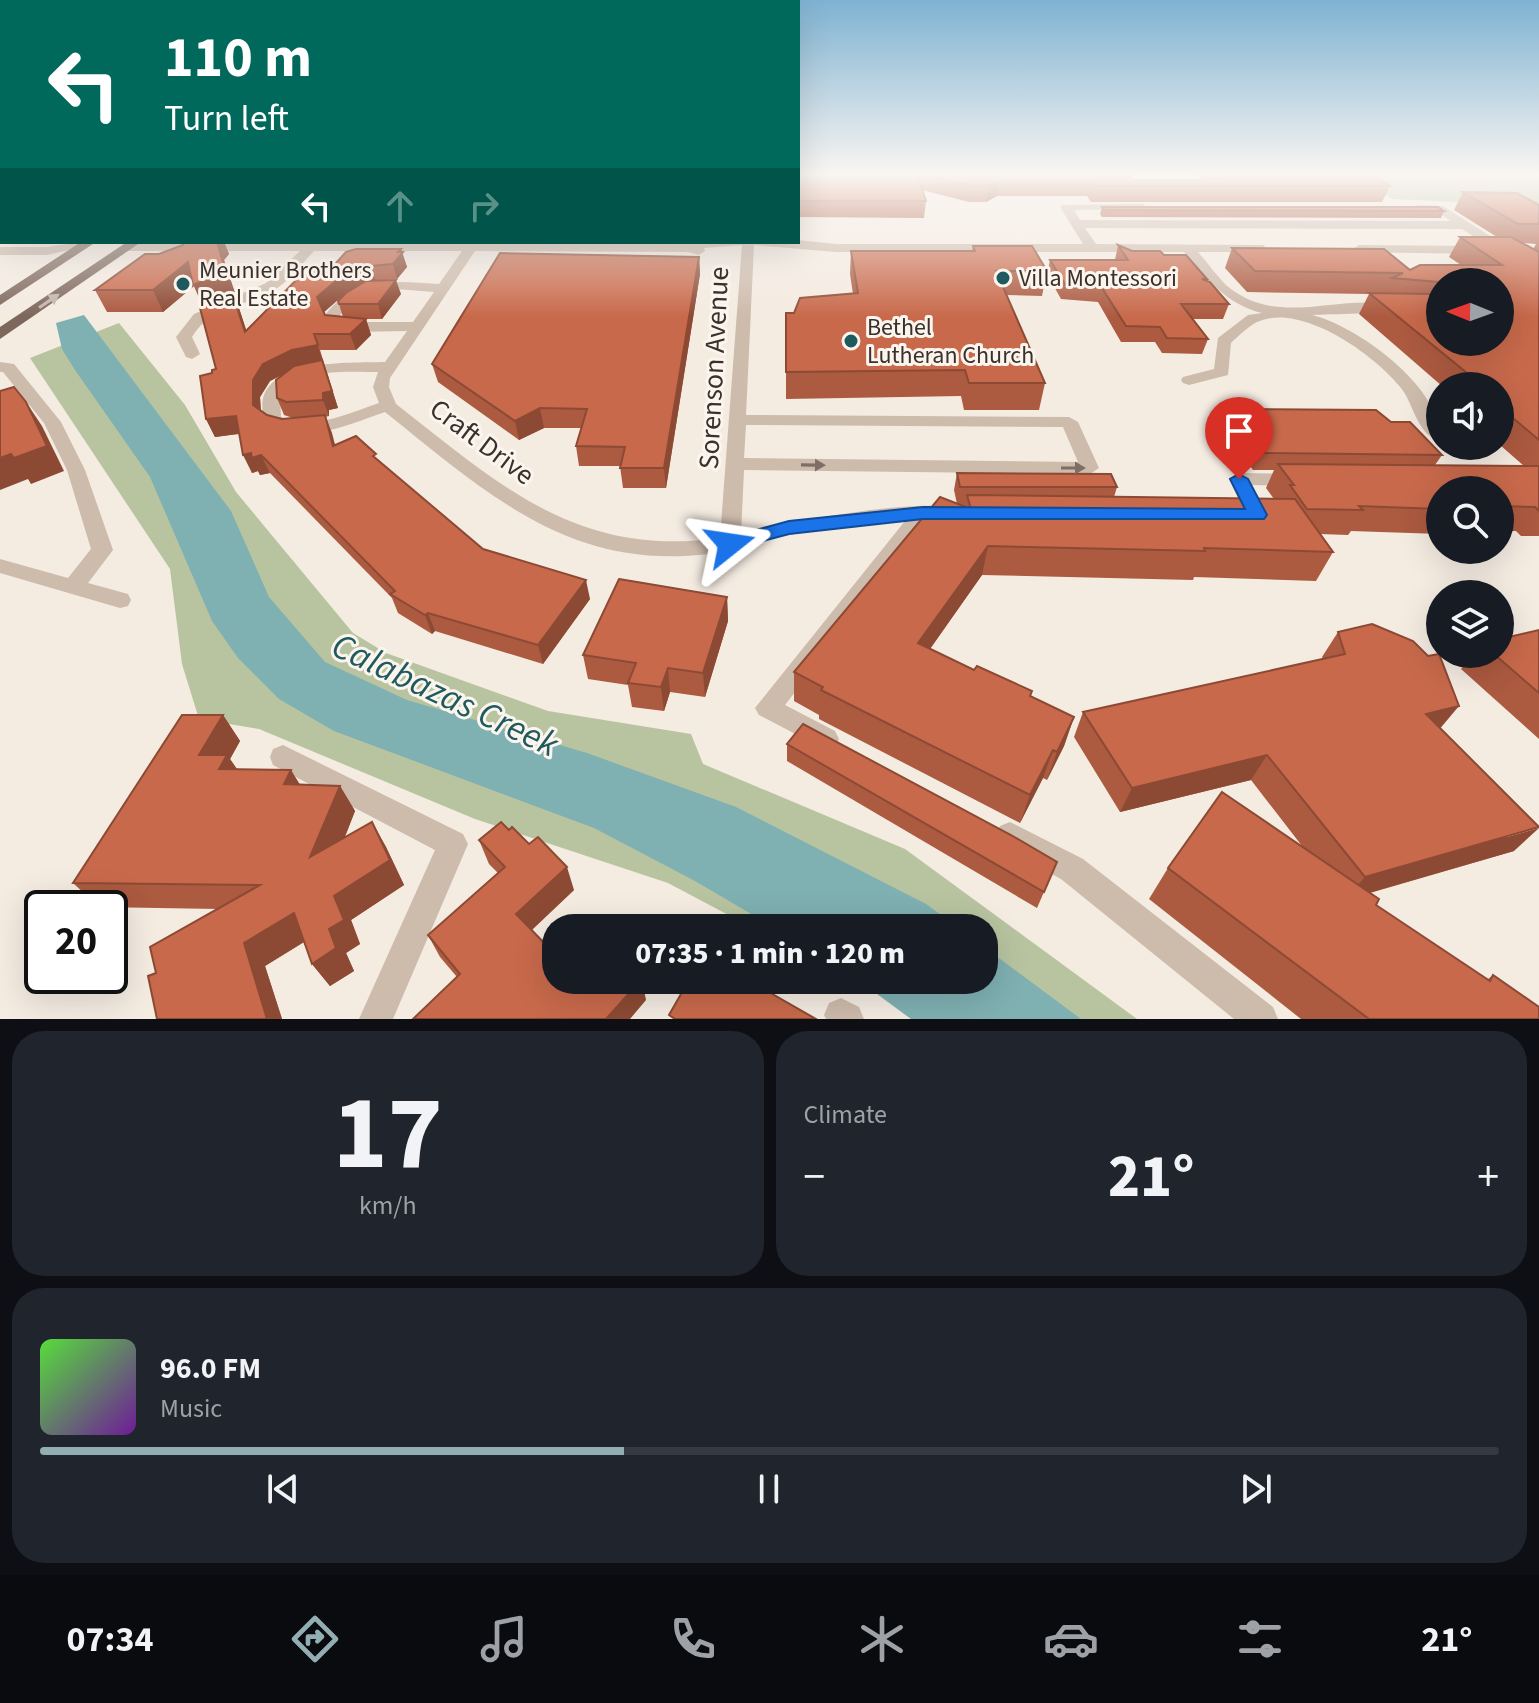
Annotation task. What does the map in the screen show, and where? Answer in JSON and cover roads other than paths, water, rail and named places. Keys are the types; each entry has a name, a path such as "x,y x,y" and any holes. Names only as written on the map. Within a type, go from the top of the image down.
{"main road":[{"path":"0,301 58,263 92,248 128,244"},
{"path":"0,334 92,248"}],"street":[{"path":"1460,222 1539,273"},
{"path":"1076,224 1465,225"},
{"path":"1076,224 1091,247"},
{"path":"128,244 691,245 701,252 748,248 807,253 836,248 1267,248"},
{"path":"192,354 184,337 188,327 205,311 217,304 264,290 312,246"},
{"name":"Craft Drive","path":"472,246 390,367 381,387 388,406 524,509 557,525 599,539 650,547 695,548 730,544 789,528 923,513 970,514"},
{"path":"0,251 92,248"},
{"name":"Sorenson Avenue","path":"730,544 748,248"},
{"path":"1188,248 1222,288 1252,306 1325,323 1369,348 1409,386 1426,417"},
{"path":"1345,249 1527,250"},
{"path":"417,326 353,328 336,325 332,315 357,290 377,285 443,288"},
{"path":"1189,380 1222,372 1223,341 1253,318 1347,307 1406,308"},
{"path":"0,367 8,367 52,422 76,470 102,550 73,587"},
{"path":"388,406 308,427 282,427 272,420 272,395 280,385 293,378 337,368 390,367"},
{"path":"735,464 1090,468 1069,422 738,420"},
{"path":"1229,515 1257,515 1239,479 1314,480"},
{"path":"853,753 768,708 923,513"},
{"path":"0,566 120,600"},
{"path":"283,757 453,844 376,1019"},
{"path":"994,827 1072,869 1261,1019"}],"water":[{"path":"84,315 231,511 269,597 325,662 407,700 587,753 736,807 926,904 940,914 751,914 594,828 334,731 279,699 238,658 212,621 150,477 62,349 56,323"},
{"path":"998,957 1081,1019 911,1019 877,994 998,994"}],"place":[{"name":"Villa Montessori","path":"1003,278"},
{"name":"Meunier Brothers Real Estate","path":"183,284"},
{"name":"Bethel Lutheran Church","path":"851,341"}],"water label":[{"name":"Calabazas Creek","path":"445,695"}]}
